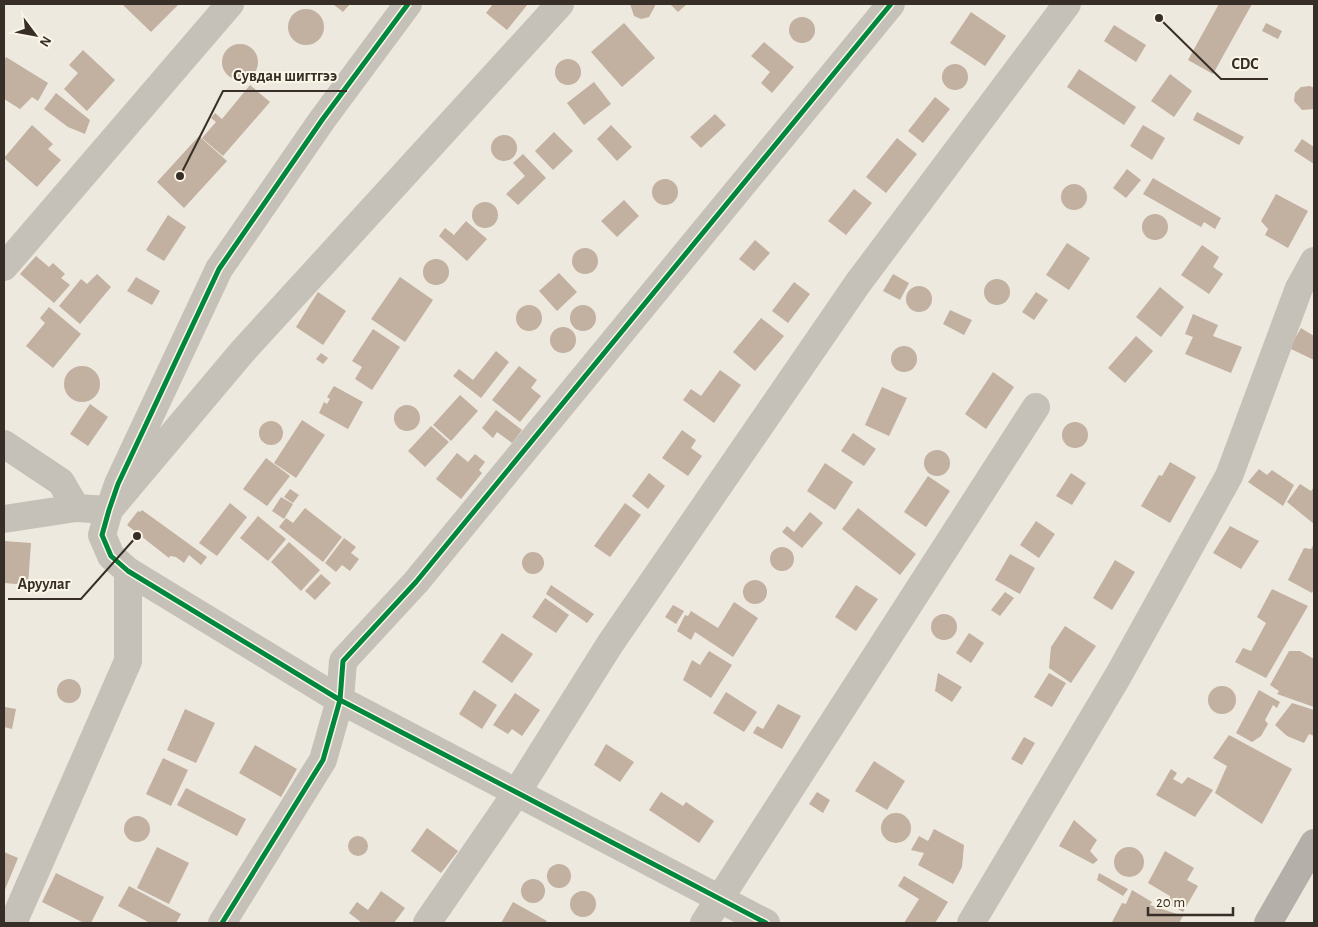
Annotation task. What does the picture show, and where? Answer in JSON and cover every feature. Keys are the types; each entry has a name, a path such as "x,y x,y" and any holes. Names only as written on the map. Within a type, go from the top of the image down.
{"main road":[{"path":"1268,923 1314,843"}],"street":[{"path":"4,267 230,4"},
{"path":"408,4 322,120 219,269 118,484 102,535 110,556 128,571 340,700 766,923"},
{"path":"109,510 242,352 560,4"},
{"path":"222,923 323,760 340,700 343,661 416,582 891,4"},
{"path":"427,923 517,792 610,644 858,284 1067,4"},
{"path":"971,923 1118,676 1229,476 1299,288 1314,262"},
{"path":"704,923 1036,407"},
{"path":"4,444 61,482 76,508"},
{"path":"4,519 76,508 109,510"},
{"path":"13,923 128,661 128,571"}],"building":[{"path":"122,4 179,4 151,32"},
{"path":"333,4 350,4 343,12"},
{"path":"493,4 528,4 507,30 486,13"},
{"path":"630,4 655,4 655,6 649,17 641,19 634,16"},
{"path":"670,4 687,4 678,12"},
{"path":"1219,4 1252,4 1213,74 1188,60"},
{"path":"306,9 318,15 324,27 318,39 306,45 294,39 288,27 294,15"},
{"path":"971,12 1006,36 985,66 950,43"},
{"path":"802,17 811,21 815,30 811,39 802,43 793,39 789,30 793,21"},
{"path":"624,23 655,58 622,87 591,52"},
{"path":"1266,23 1282,31 1278,39 1262,31"},
{"path":"1114,25 1146,45 1136,62 1104,41"},
{"path":"764,42 794,67 772,93 761,83 770,72 751,56"},
{"path":"240,44 252,50 258,62 252,74 240,80 228,74 222,62 228,50"},
{"path":"83,50 115,80 87,111 64,89 78,73 69,65"},
{"path":"6,57 48,83 38,101 32,97 20,109 4,99 4,61"},
{"path":"568,59 577,63 581,72 577,81 568,85 559,81 555,72 559,63"},
{"path":"955,64 964,68 968,77 964,86 955,90 946,86 942,77 946,68"},
{"path":"1079,69 1136,107 1124,125 1067,87"},
{"path":"1170,74 1192,91 1174,117 1151,101"},
{"path":"594,82 611,104 584,125 567,103"},
{"path":"250,85 270,102 223,156 202,138 216,122 211,118 215,113 222,119"},
{"path":"1310,86 1314,88 1314,109 1302,110 1294,101 1295,93 1301,87"},
{"path":"56,93 90,120 85,134 68,127 44,109"},
{"path":"935,97 950,109 923,143 908,131"},
{"path":"1197,112 1244,137 1239,145 1193,120"},
{"path":"715,114 726,125 701,148 690,137"},
{"path":"32,125 53,144 48,149 61,160 37,187 4,158"},
{"path":"611,125 632,147 617,161 597,139"},
{"path":"1143,125 1165,138 1152,160 1130,146"},
{"path":"554,132 573,151 553,170 535,151"},
{"path":"504,135 513,139 517,148 513,157 504,161 495,157 491,148 495,139"},
{"path":"199,136 227,161 184,208 157,182"},
{"path":"897,138 917,154 886,193 866,177"},
{"path":"1302,139 1314,147 1314,164 1294,151"},
{"path":"523,154 546,178 518,205 506,194 525,176 513,163"},
{"path":"1127,169 1141,180 1126,198 1113,188"},
{"path":"1153,178 1221,218 1215,229 1204,222 1201,227 1143,194"},
{"path":"665,179 674,183 678,192 674,201 665,205 656,201 652,192 656,183"},
{"path":"1074,184 1083,188 1087,197 1083,206 1074,210 1065,206 1061,197 1065,188"},
{"path":"854,189 872,203 846,235 828,221"},
{"path":"1276,194 1308,211 1288,248 1265,235 1268,229 1261,221"},
{"path":"624,200 639,216 617,237 601,221"},
{"path":"485,202 494,206 498,215 494,224 485,228 476,224 472,215 476,206"},
{"path":"1155,214 1164,218 1168,227 1164,236 1155,240 1146,236 1142,227 1146,218"},
{"path":"168,215 186,227 164,261 146,250"},
{"path":"466,221 487,239 467,261 439,236 445,228 454,235"},
{"path":"755,240 770,253 754,271 739,259"},
{"path":"1067,243 1090,258 1069,290 1046,275"},
{"path":"1202,245 1219,257 1213,267 1223,274 1209,294 1181,275"},
{"path":"585,248 594,252 598,261 594,270 585,274 576,270 572,261 576,252"},
{"path":"36,256 49,267 53,263 65,274 61,278 70,285 54,303 20,274"},
{"path":"436,259 445,263 449,272 445,281 436,285 427,281 423,272 427,263"},
{"path":"559,273 577,292 557,311 539,291"},
{"path":"97,274 111,287 80,324 59,306 81,279 87,284"},
{"path":"893,274 909,283 900,300 883,291"},
{"path":"136,277 160,291 152,305 127,291"},
{"path":"400,277 433,300 405,342 371,319"},
{"path":"997,279 1006,283 1010,292 1006,301 997,305 988,301 984,292 988,283"},
{"path":"794,282 810,294 788,323 772,311"},
{"path":"919,286 928,290 932,299 928,308 919,312 910,308 906,299 910,290"},
{"path":"1160,287 1184,307 1161,337 1136,317"},
{"path":"318,292 346,311 323,345 296,327"},
{"path":"1036,292 1048,300 1034,320 1022,312"},
{"path":"529,305 538,309 542,318 538,327 529,331 520,327 516,318 520,309"},
{"path":"583,305 592,309 596,318 592,327 583,331 574,327 570,318 574,309"},
{"path":"49,307 81,334 53,368 26,346 45,323 40,318"},
{"path":"950,310 972,320 964,335 943,324"},
{"path":"1193,314 1218,325 1213,336 1242,347 1231,373 1185,354 1193,337 1185,334"},
{"path":"761,318 784,336 755,371 733,352"},
{"path":"563,327 572,331 576,340 572,349 563,353 554,349 550,340 554,331"},
{"path":"1301,328 1314,336 1314,360 1289,348"},
{"path":"373,329 400,347 372,390 355,379 362,367 352,361"},
{"path":"1136,336 1153,351 1125,383 1108,368"},
{"path":"904,346 913,350 917,359 913,368 904,372 895,368 891,359 895,350"},
{"path":"496,351 509,362 481,398 453,376 459,369 473,380"},
{"path":"321,353 328,358 323,364 316,359"},
{"path":"82,366 94,372 100,384 94,396 82,402 70,396 64,384 70,372"},
{"path":"519,366 537,380 531,388 541,396 520,422 492,400"},
{"path":"720,370 741,385 714,423 683,400 691,389 701,396"},
{"path":"993,372 1014,387 986,429 965,414"},
{"path":"334,386 363,402 348,429 319,413 324,402 327,404 330,399 327,397"},
{"path":"882,387 907,398 889,436 865,425"},
{"path":"460,395 478,411 451,441 433,425"},
{"path":"90,404 108,417 88,446 70,434"},
{"path":"407,405 416,409 420,418 416,427 407,431 398,427 394,418 398,409"},
{"path":"496,410 522,430 512,443 497,432 493,438 482,428"},
{"path":"302,420 325,435 296,478 274,463"},
{"path":"271,421 280,424 283,433 280,442 271,445 262,442 259,433 262,424"},
{"path":"1075,422 1084,426 1088,435 1084,444 1075,448 1066,444 1062,435 1066,426"},
{"path":"431,426 449,442 425,467 408,451"},
{"path":"682,430 696,440 691,448 702,456 688,476 662,458"},
{"path":"853,433 876,449 864,466 841,451"},
{"path":"937,450 946,454 950,463 946,472 937,476 928,472 924,463 928,454"},
{"path":"457,453 468,462 475,454 485,462 479,470 482,473 461,499 436,479"},
{"path":"266,458 290,476 267,506 243,489"},
{"path":"1170,462 1196,477 1170,523 1141,506 1159,475 1162,476"},
{"path":"825,463 853,482 835,510 807,491"},
{"path":"1259,469 1267,475 1272,470 1294,485 1283,506 1248,482"},
{"path":"649,473 665,486 648,509 632,496"},
{"path":"1071,473 1086,483 1072,505 1056,496"},
{"path":"928,476 950,491 926,527 904,512"},
{"path":"1300,484 1311,491 1314,487 1314,524 1287,502"},
{"path":"290,489 299,495 293,503 284,497"},
{"path":"281,497 293,504 284,519 272,511"},
{"path":"230,503 247,517 217,556 199,543"},
{"path":"625,503 641,515 610,557 594,546"},
{"path":"305,508 342,537 323,562 279,527 286,518 293,523"},
{"path":"858,508 916,554 900,575 842,529"},
{"path":"142,510 207,557 201,565 189,555 184,563 176,557 170,556 169,558 127,525 138,511"},
{"path":"810,512 823,523 802,548 782,532 787,526 794,532"},
{"path":"258,516 286,539 268,561 240,538"},
{"path":"1036,521 1055,534 1039,558 1020,545"},
{"path":"1230,526 1259,541 1241,569 1213,553"},
{"path":"344,538 356,547 351,553 359,559 350,571 342,565 336,572 325,563"},
{"path":"4,541 31,543 28,585 4,583"},
{"path":"289,542 320,570 301,591 271,562"},
{"path":"1314,544 1314,589 1312,593 1288,580 1304,548 1311,549"},
{"path":"782,547 791,550 794,559 791,568 782,571 773,568 770,559 773,550"},
{"path":"529,552 537,552 544,559 544,567 537,574 529,574 522,567 522,559"},
{"path":"1010,554 1035,568 1020,594 995,580"},
{"path":"1115,560 1135,572 1112,610 1093,598"},
{"path":"321,574 331,583 315,600 305,591"},
{"path":"755,580 764,583 767,592 764,601 755,604 746,601 743,592 746,583"},
{"path":"551,585 594,614 587,623 546,594"},
{"path":"856,585 878,599 856,631 835,617"},
{"path":"1272,589 1308,606 1266,678 1235,662 1243,648 1251,651 1266,623 1257,617"},
{"path":"1005,592 1014,598 1000,616 991,610"},
{"path":"545,598 569,615 556,633 532,617"},
{"path":"734,602 758,618 733,657 695,632 691,640 677,631 685,615 688,616 691,611 718,628"},
{"path":"673,605 684,611 676,624 665,617"},
{"path":"944,614 953,618 957,627 953,636 944,640 935,636 931,627 935,618"},
{"path":"1065,626 1096,646 1071,683 1049,668 1051,647"},
{"path":"502,633 533,654 512,683 482,662"},
{"path":"969,633 984,643 971,663 956,653"},
{"path":"709,651 732,665 711,698 683,680 692,660 700,665"},
{"path":"1289,651 1300,651 1314,659 1314,707 1277,694 1279,691 1270,685"},
{"path":"938,673 962,687 952,702 935,691"},
{"path":"1049,673 1066,683 1052,707 1034,697"},
{"path":"69,679 78,682 81,691 78,700 69,703 60,700 57,691 60,682"},
{"path":"1222,686 1232,690 1236,700 1232,710 1222,714 1212,710 1208,700 1212,690"},
{"path":"474,690 497,705 482,729 459,714"},
{"path":"1259,690 1280,702 1277,708 1273,705 1265,720 1268,724 1261,736 1252,742 1236,733"},
{"path":"726,692 757,712 744,732 713,713"},
{"path":"515,693 540,710 522,736 512,729 508,734 493,725"},
{"path":"1292,703 1314,710 1314,736 1309,734 1304,743 1287,736 1275,725"},
{"path":"778,704 801,716 782,749 753,733 757,726 763,729"},
{"path":"5,707 16,709 12,729 4,727"},
{"path":"185,709 215,723 196,763 167,750"},
{"path":"1229,735 1292,769 1262,824 1215,793 1227,766 1213,758"},
{"path":"1024,737 1035,743 1022,765 1011,759"},
{"path":"606,744 634,762 620,782 594,765"},
{"path":"255,745 297,769 281,797 239,773"},
{"path":"163,758 188,770 171,806 146,794"},
{"path":"874,761 905,781 887,810 855,791"},
{"path":"1171,769 1177,773 1173,779 1182,784 1188,777 1213,790 1195,817 1156,795"},
{"path":"186,788 246,819 237,836 177,805"},
{"path":"661,792 683,806 686,802 714,821 699,843 649,810"},
{"path":"817,792 830,800 823,813 809,804"},
{"path":"896,813 907,817 911,828 907,839 896,843 885,839 881,828 885,817"},
{"path":"137,816 146,820 150,829 146,838 137,842 128,838 124,829 128,820"},
{"path":"1074,820 1097,840 1090,851 1098,860 1093,864 1059,846"},
{"path":"427,828 458,851 441,873 411,851"},
{"path":"934,829 964,845 962,867 953,884 918,865 924,853 911,850 919,836 928,841"},
{"path":"354,836 362,836 368,842 368,850 362,856 354,856 348,850 348,842"},
{"path":"157,847 189,863 169,904 137,888"},
{"path":"1129,847 1139,852 1144,862 1139,872 1129,877 1119,872 1114,862 1119,852"},
{"path":"1165,851 1194,868 1187,880 1198,886 1183,912 1169,904 1170,896 1148,883"},
{"path":"4,852 18,858 4,892"},
{"path":"559,864 568,867 571,876 568,885 559,888 550,885 547,876 550,867"},
{"path":"56,873 104,897 91,923 84,923 42,902"},
{"path":"1099,873 1128,889 1123,896 1097,880"},
{"path":"904,876 948,902 935,923 904,923 919,899 898,886"},
{"path":"533,879 542,882 545,891 542,900 533,903 524,900 521,891 524,882"},
{"path":"129,886 181,914 176,923 150,923 118,906"},
{"path":"1132,890 1152,902 1150,905 1183,916 1179,923 1112,922 1122,903 1126,904"},
{"path":"381,891 405,908 394,923 362,923 349,913 357,902 368,910"},
{"path":"583,891 592,895 596,904 592,913 583,917 574,913 570,904 574,895"},
{"path":"513,902 547,921 545,923 501,923"}],"cycle path":[{"path":"408,4 322,120 219,269 118,484 102,535 111,556 128,571 340,700 766,923"},
{"path":"222,923 323,760 340,700 343,661 416,582 891,4"}],"place":[{"name":"CDC","path":"1159,18"},
{"name":"Сувдан шигтгээ","path":"180,176"},
{"name":"Аруулаг","path":"137,536"}]}
